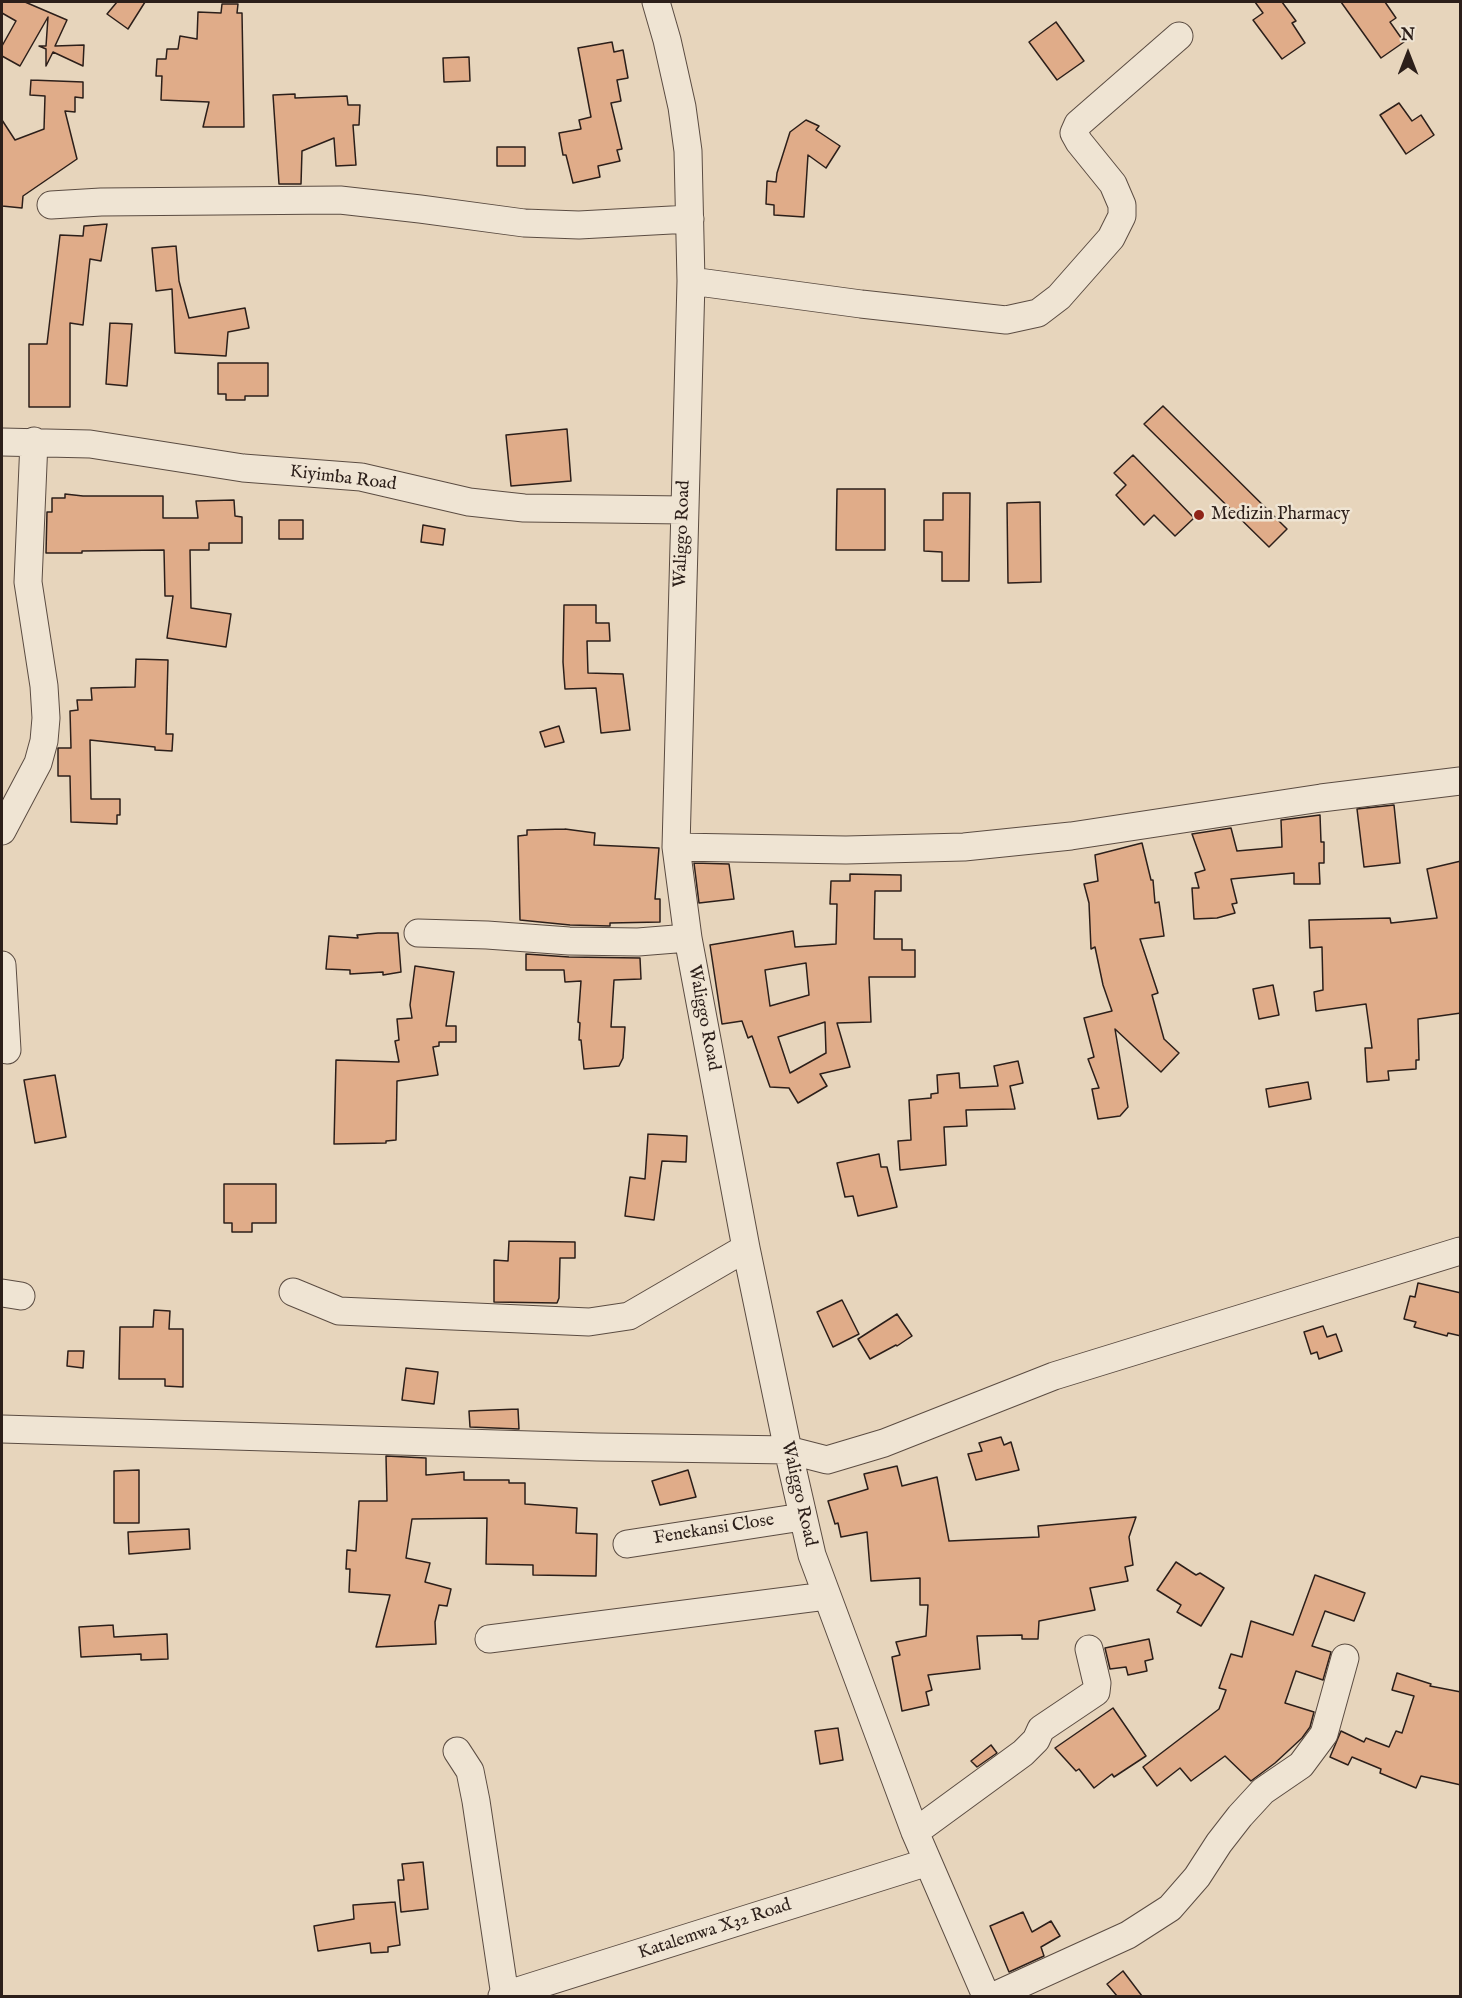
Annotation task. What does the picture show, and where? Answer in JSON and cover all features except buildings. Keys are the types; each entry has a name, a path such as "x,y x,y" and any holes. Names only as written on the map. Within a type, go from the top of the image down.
{"street":[{"name":"Waliggo Road","path":"656,2 682,106 688,151 691,281 676,847 688,938 746,1248 812,1555 915,1832 986,1996"},
{"path":"691,281 861,304 1006,320 1038,313 1059,297 1111,238 1122,216 1122,206 1113,184 1074,133 1078,124 1179,36"},
{"path":"51,206 101,202 340,200 420,208 524,223 579,225 690,219"},
{"path":"2,831 38,763 44,741 46,718 44,686 28,582 34,441"},
{"name":"Kiyimba Road","path":"2,442 90,444 243,468 361,477 480,503 524,508 684,510"},
{"path":"676,847 846,850 964,847 1071,836 1321,798 1461,781"},
{"path":"418,933 487,934 569,941 638,942 688,938"},
{"path":"2,965 7,1050"},
{"path":"293,1292 339,1311 589,1322 629,1316 746,1248"},
{"path":"2,1429 597,1447 788,1450 827,1460 884,1443 1054,1376 1461,1251"},
{"name":"Fenekansi Close","path":"627,1544 802,1517"},
{"path":"489,1639 826,1596"},
{"path":"915,1832 1023,1753 1036,1740 1041,1729 1096,1692 1097,1683 1089,1648"},
{"path":"994,1996 1128,1935 1170,1908 1197,1877 1240,1816 1263,1791 1301,1765 1324,1734 1345,1658"},
{"path":"457,1750 470,1771 476,1801 503,1996"},
{"name":"Katalemwa X32 Road","path":"503,1996 928,1862"}],"place":[{"name":"Medizin Pharmacy","path":"1199,515"}]}
